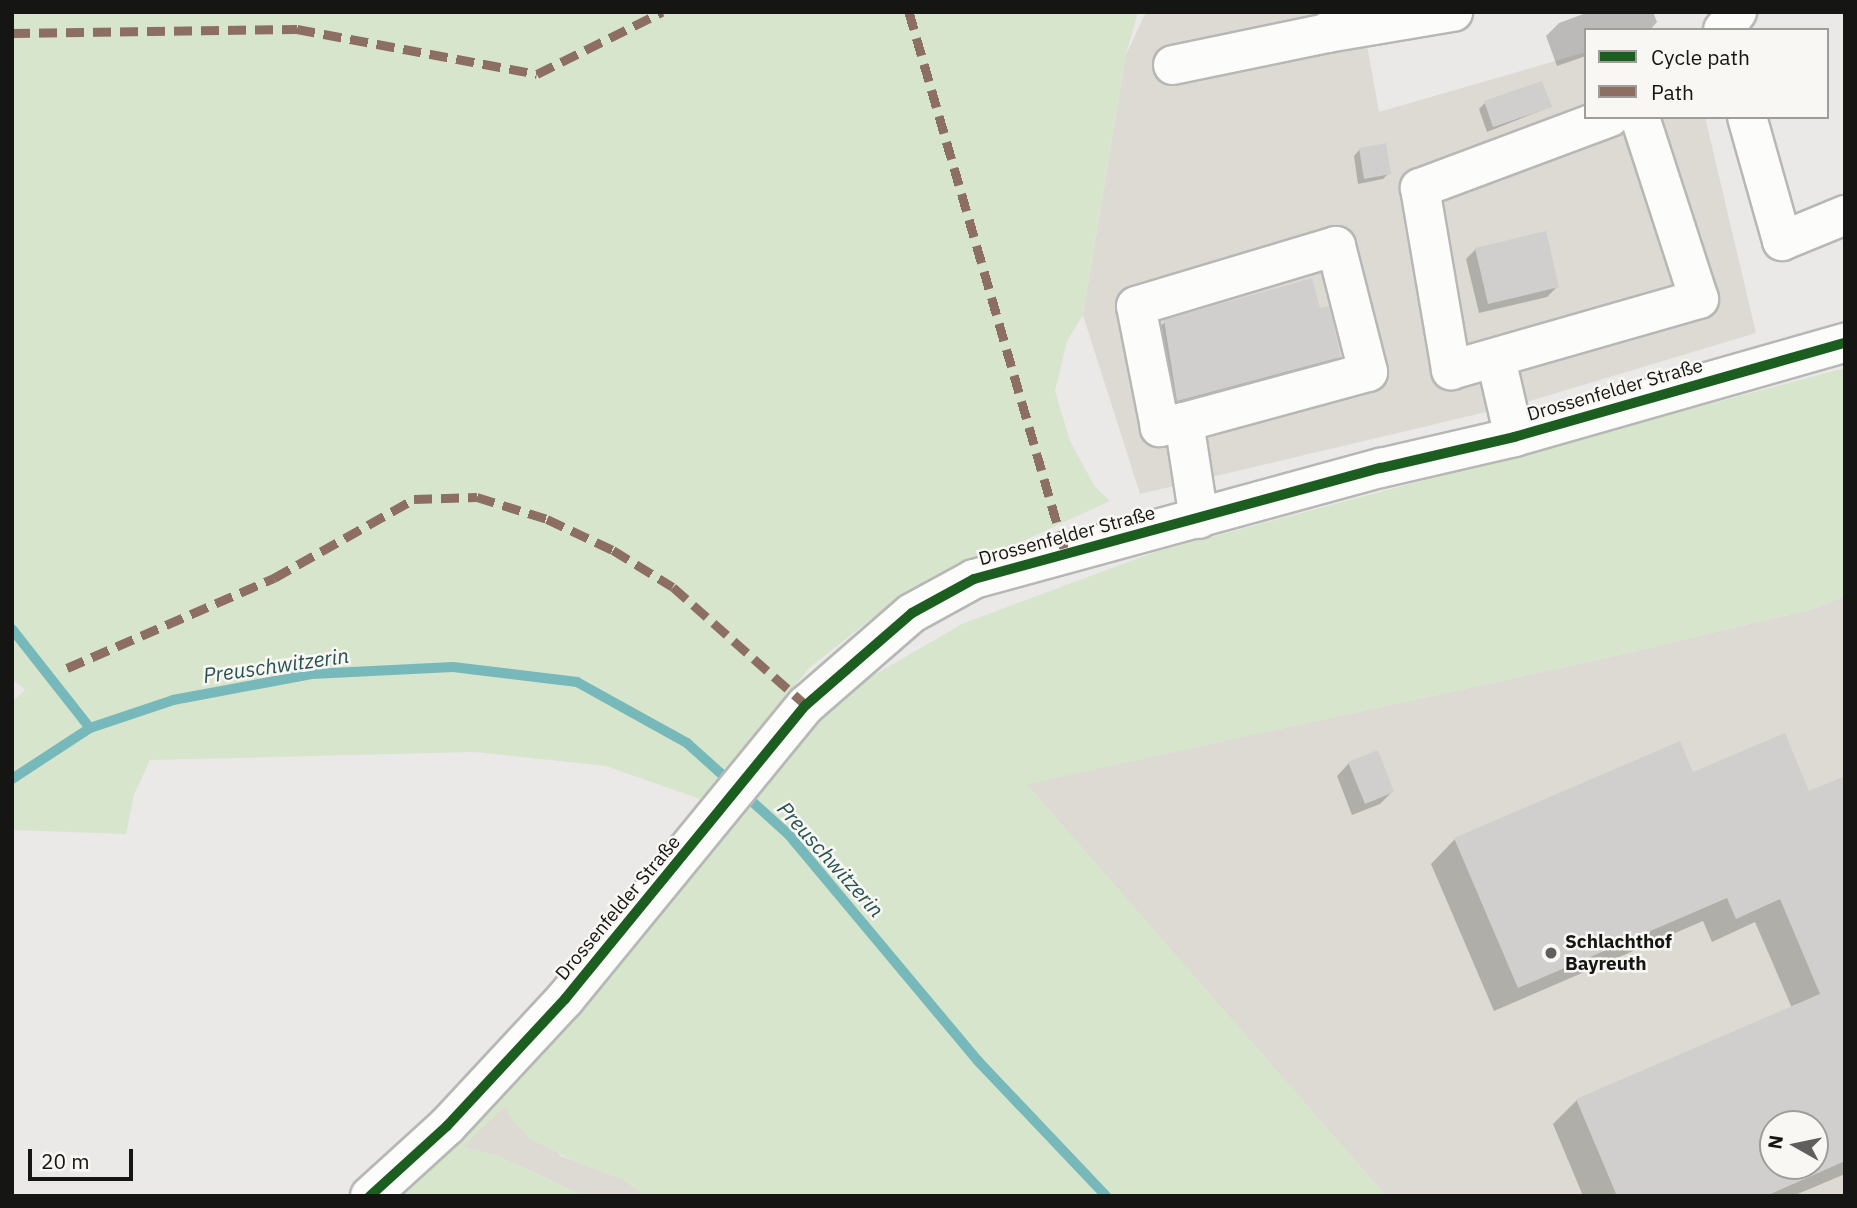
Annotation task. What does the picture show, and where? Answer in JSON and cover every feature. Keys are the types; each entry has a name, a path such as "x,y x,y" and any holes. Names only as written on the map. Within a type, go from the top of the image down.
{"street":[{"path":"1173,65 1338,23 1452,12"},
{"path":"1725,28 1737,12"},
{"path":"1606,119 1420,188 1451,370 1699,299 1641,119"},
{"path":"1748,119 1782,241 1845,215"},
{"path":"1336,246 1368,372 1184,422 1160,427 1136,306 1336,246"},
{"name":"Drossenfelder Straße","path":"370,1196 447,1126 565,999 792,721 912,613 974,579 1514,437 1845,343"},
{"path":"1496,359 1514,437"},
{"path":"1184,422 1199,519"}],"shaded area":[{"path":"1361,12 1379,112 1584,53 1584,119 1705,119 1756,333 1520,404 1140,494 1083,315 1126,55 1145,14"},
{"path":"1845,596 1845,1196 1386,1196 1026,784 1606,658 1813,609"},
{"path":"506,1104 561,1156 622,1179 647,1196 583,1196 514,1163 462,1147"}],"green space":[{"path":"12,12 1138,12 1126,55 1083,315 1067,341 1055,391 1070,441 1095,487 1110,501 895,600 809,668 703,800 606,766 474,752 150,760 134,795 126,834 12,830 12,702 25,690 12,679"},
{"path":"1845,368 1845,596 1813,609 1606,658 1027,784 1386,1196 647,1196 622,1179 576,1162 530,1139 511,1119 506,1105 463,1147 497,1155 583,1196 397,1196 514,1077 704,862 805,736 855,686 962,624 1155,552"}],"building":[{"path":"1542,81 1552,107 1493,127 1484,101"},
{"path":"1386,143 1391,174 1364,179 1359,148"},
{"path":"1546,231 1559,287 1488,304 1475,248"},
{"path":"1312,278 1320,308 1329,306 1341,357 1177,401 1164,320"},
{"name":"Schlachthof Bayreuth","path":"1785,733 1809,791 1845,776 1845,1161 1829,1168 1829,1110 1759,1110 1759,1180 1802,1180 1766,1196 1617,1196 1576,1099 1820,994 1780,899 1736,919 1727,898 1518,988 1454,838 1680,741 1693,772"},
{"path":"1378,750 1394,792 1365,804 1348,762"}],"waterway":[{"path":"12,629 90,728"},
{"name":"Preuschwitzerin","path":"12,779 90,728 173,700 312,674 453,667 577,682 687,743 789,835 978,1061 1106,1196"}],"marked path":[{"path":"12,33 297,29 537,74 662,12"},
{"path":"909,12 1066,555"},
{"path":"67,668 274,578 414,499 477,497 547,519 613,550 673,587 806,705"}],"cycle path":[{"path":"370,1196 447,1126 565,999 806,705 912,613 974,579 1381,468 1514,437 1845,343"}],"place":[{"name":"Schlachthof Bayreuth","path":"1551,953"}]}
